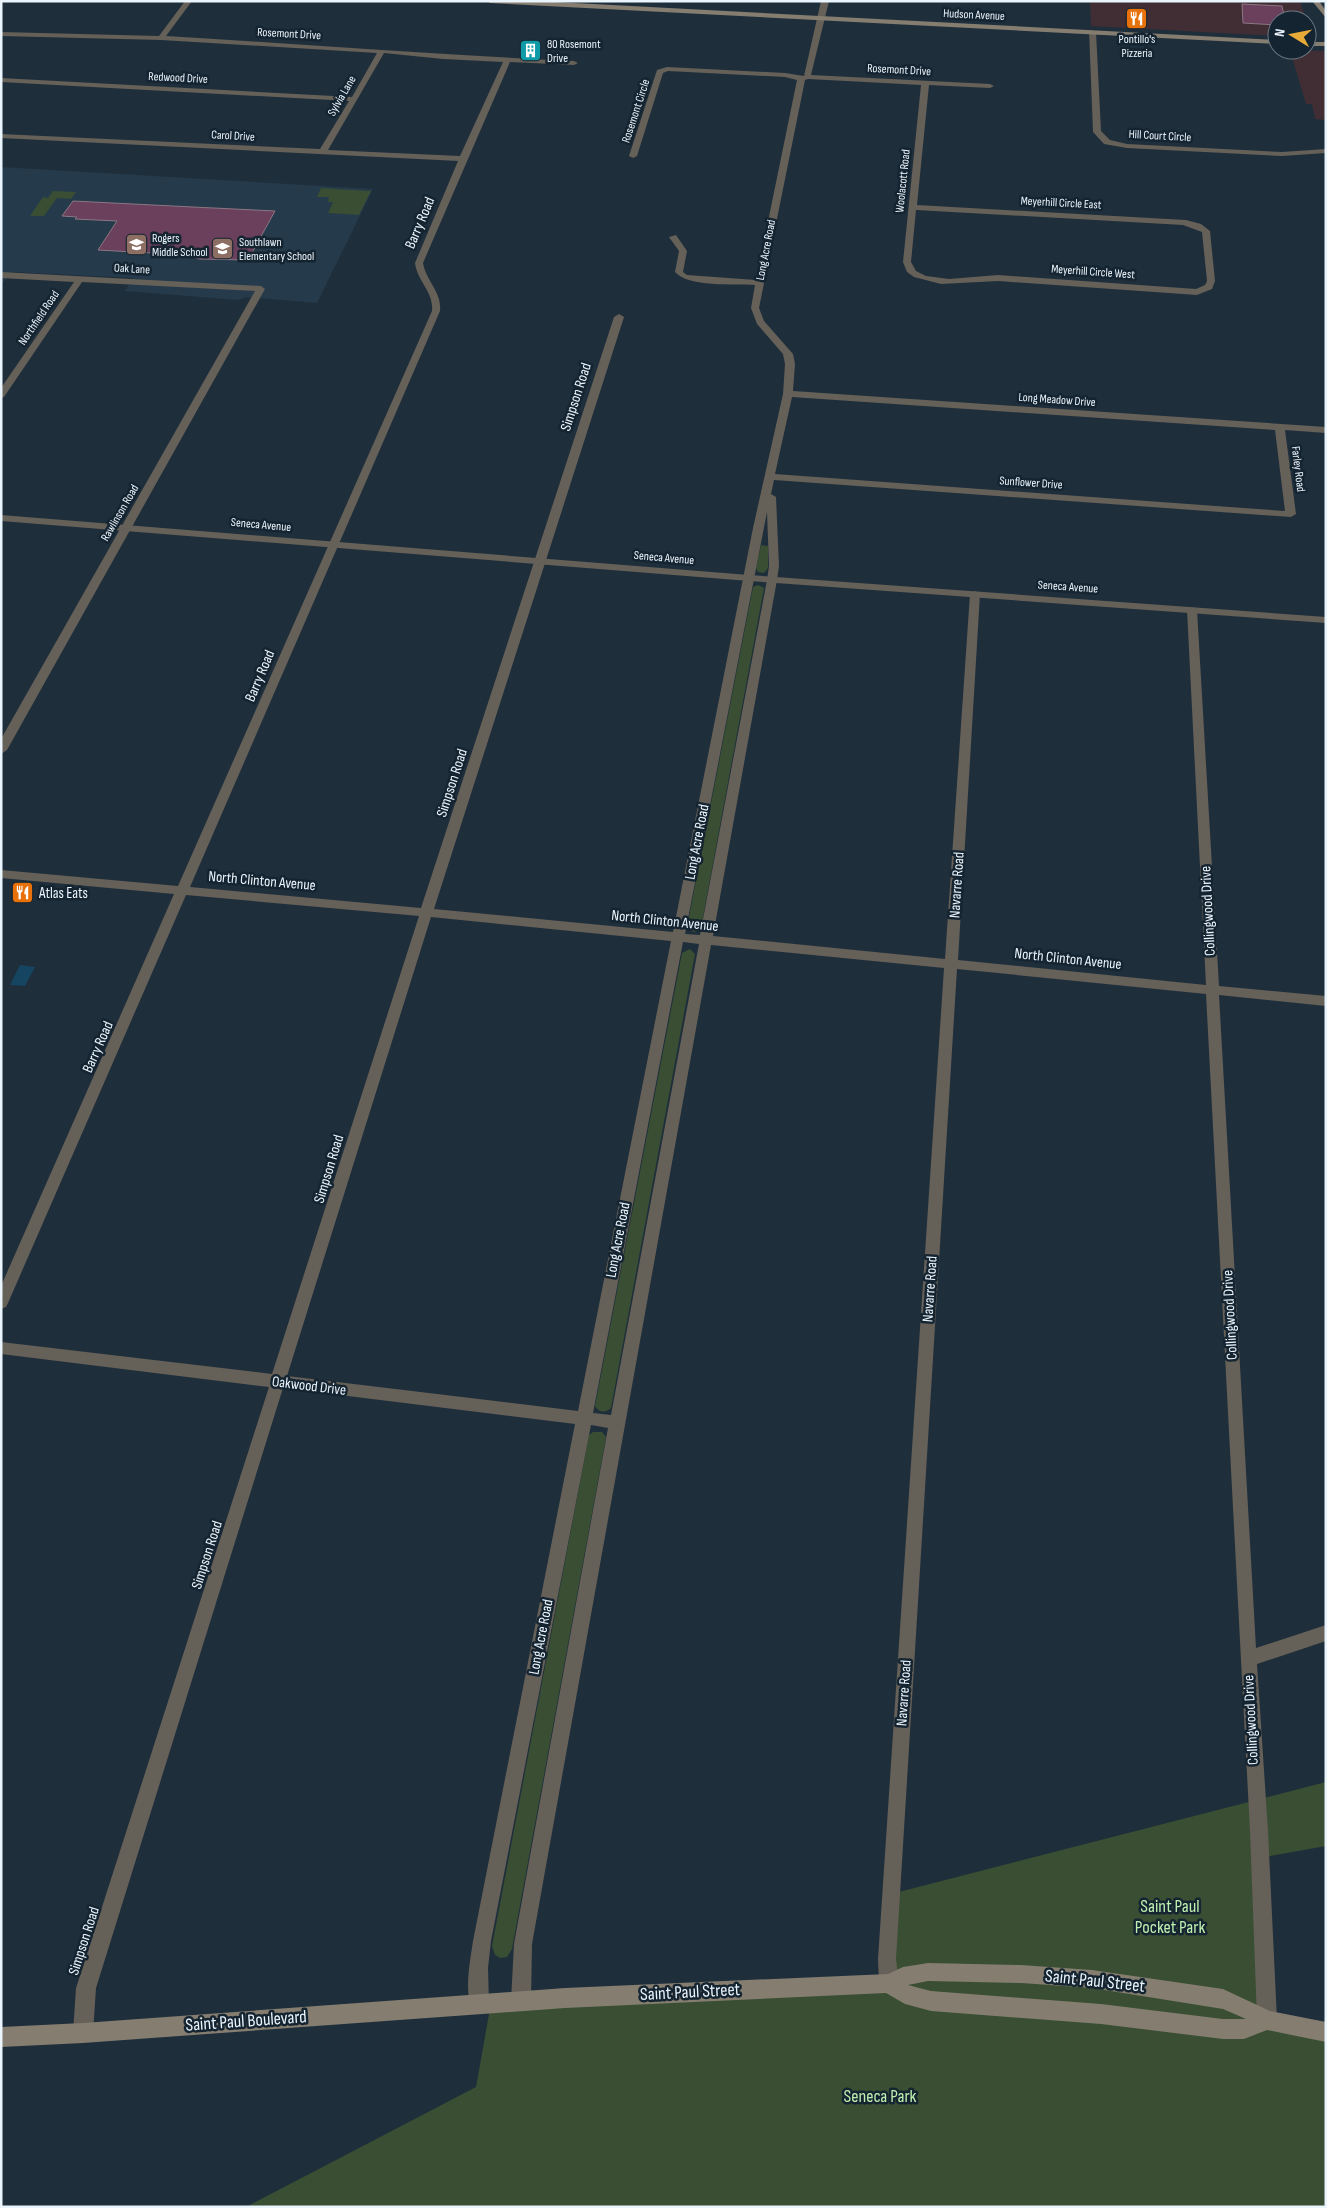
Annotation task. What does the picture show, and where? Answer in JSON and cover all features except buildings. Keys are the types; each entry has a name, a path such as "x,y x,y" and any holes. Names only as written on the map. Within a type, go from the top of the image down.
{"main road":[{"name":"Hudson Avenue","path":"490,1 1267,41"},
{"path":"1315,1 1326,16"},
{"name":"Saint Paul Street","path":"485,2004 889,1983 903,1976 928,1972 1022,1974 1092,1979 1223,1999 1267,2020 1326,2032"},
{"name":"Saint Paul Street","path":"889,1983 914,1998 931,2001 1100,2014 1223,2029 1244,2029 1267,2020"},
{"name":"Saint Paul Boulevard","path":"1,2037 83,2033 485,2004"}],"street":[{"path":"161,38 189,1"},
{"name":"Long Acre Road","path":"521,2001 523,1944 705,941 761,579 770,476 788,394 790,364 788,354 757,316 755,308 804,78 825,1"},
{"name":"Hill Court Circle","path":"1092,32 1097,132 1107,142 1127,146 1274,154 1326,150"},
{"name":"Rosemont Drive","path":"1,34 161,38 382,51 507,61 574,63"},
{"name":"Sylvia Lane","path":"323,152 382,51"},
{"name":"Barry Road","path":"1,1303 436,310 437,300 423,279 420,263 463,159 507,61"},
{"name":"Rosemont Drive","path":"660,72 667,69 804,78 990,86"},
{"name":"Rosemont Circle","path":"633,156 660,72"},
{"name":"Redwood Drive","path":"1,80 353,99"},
{"name":"Woolacott Road","path":"919,276 910,270 908,262 925,83"},
{"name":"Carol Drive","path":"1,136 463,159"},
{"name":"Meyerhill Circle East","path":"913,206 1183,222 1198,226 1206,231"},
{"name":"Meyerhill Circle West","path":"919,276 943,282 996,278 1197,292 1209,287 1211,281 1206,231"},
{"path":"673,237 683,251 679,272 684,277 760,283"},
{"name":"Oak Lane","path":"1,274 261,289"},
{"name":"Northfield Road","path":"1,395 80,279"},
{"name":"Rawlinson Road","path":"1,750 261,289"},
{"name":"Simpson Road","path":"83,2033 86,1988 426,913 619,317"},
{"name":"Long Meadow Drive","path":"788,394 1326,430"},
{"name":"Farley Road","path":"1280,427 1291,514"},
{"name":"Long Acre Road","path":"485,2004 479,1968 482,1941 678,938 761,579 774,566 770,476"},
{"name":"Sunflower Drive","path":"770,476 1291,514"},
{"name":"Seneca Avenue","path":"1,518 761,579 1326,620"},
{"name":"Navarre Road","path":"889,1983 888,1959 891,1894 976,594"},
{"name":"Collingwood Drive","path":"1192,610 1248,1659 1259,1831 1267,2020"},
{"name":"North Clinton Avenue","path":"1,874 426,913 1326,1001"},
{"name":"Oakwood Drive","path":"1,1348 278,1383 617,1422"},
{"path":"1248,1659 1326,1633"}],"shaded area":[{"path":"1090,1 1300,1 1303,10 1267,10 1267,35 1091,26"},
{"path":"1317,51 1326,51 1326,120 1315,119 1312,104 1306,104 1293,60 1317,60"},
{"path":"1,167 373,189 317,303 246,297 238,300 125,291 133,278 13,272 1,284"},
{"path":"20,965 35,967 25,986 10,985"}],"green space":[{"path":"321,188 371,191 359,215 328,213 333,202 328,202 329,197 317,197"},
{"path":"53,191 76,192 71,199 57,198 44,216 30,216 43,197 48,198"},
{"path":"761,545 768,546 768,568 764,573 758,572 756,568"},
{"path":"758,585 764,588 701,928 696,932 691,931 687,927 753,587"},
{"path":"690,949 695,954 611,1408 603,1412 595,1406 682,953"},
{"path":"593,1432 602,1432 606,1437 512,1949 507,1957 500,1958 495,1955 492,1946 589,1435"},
{"name":"Seneca Park","path":"1326,1782 1326,1846 1259,1858 1267,2020 1326,2032 1326,2207 246,2207 476,2087 491,2003 889,1983 891,1894"}],"place":[{"name":"Pontillo's Pizzeria","path":"1137,18"},
{"name":"80 Rosemont Drive","path":"531,51"},
{"name":"Rogers Middle School","path":"136,245"},
{"name":"Southlawn Elementary School","path":"223,249"},
{"name":"Atlas Eats","path":"23,893"}],"park label":[{"name":"Saint Paul Pocket Park","path":"1170,1916"}]}
